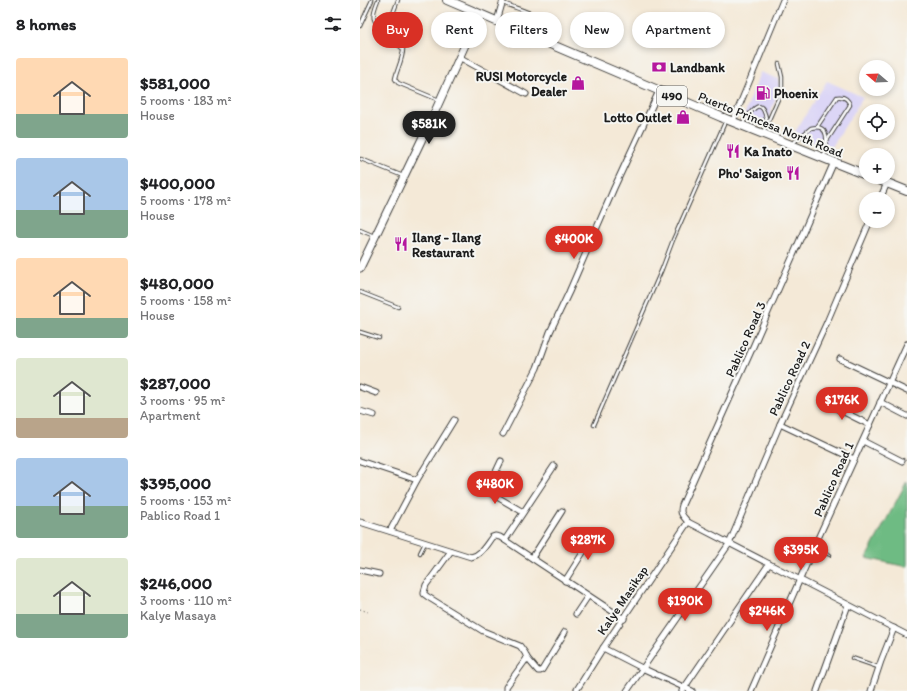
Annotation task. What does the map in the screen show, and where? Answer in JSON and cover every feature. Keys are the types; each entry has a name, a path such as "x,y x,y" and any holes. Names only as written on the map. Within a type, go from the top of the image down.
{"main road":[{"name":"Puerto Princesa North Road","path":"449,0 475,12"},
{"name":"Puerto Princesa North Road","path":"559,48 729,120 859,172"},
{"path":"890,184 907,191"}],"street":[{"path":"729,120 782,0"},
{"path":"500,12 503,2"},
{"path":"360,268 376,237 463,48"},
{"path":"459,56 526,94"},
{"path":"503,434 537,368 550,332 659,91"},
{"name":"Pablico Road 3","path":"688,522 681,514 680,510 682,505 834,162"},
{"name":"Pablico Road 2","path":"627,691 729,544 780,424 827,322 867,228"},
{"name":"Pablico Road 1","path":"751,691 814,547 907,344"},
{"path":"840,359 907,390"},
{"path":"360,387 376,393"},
{"path":"822,401 870,425"},
{"path":"880,402 907,416"},
{"path":"360,411 374,416"},
{"path":"390,531 418,480 454,420"},
{"path":"780,424 854,459"},
{"path":"863,441 902,461"},
{"path":"360,461 418,480"},
{"path":"487,491 501,461"},
{"path":"505,540 554,466"},
{"path":"475,484 523,512"},
{"path":"532,558 562,511"},
{"path":"360,522 471,557 480,553 492,537 497,536 624,619"},
{"path":"688,522 907,635"},
{"name":"Kalye Masikap","path":"576,691 603,648 688,522"},
{"path":"565,581 596,532"},
{"path":"451,551 426,585 424,594 483,631 520,646 527,658 538,671 542,670 565,632"},
{"path":"683,689 769,564"},
{"path":"360,570 379,574"},
{"path":"576,614 588,596"},
{"path":"817,691 848,605"},
{"path":"871,691 878,667 894,628"},
{"path":"603,648 683,689 692,691"},
{"path":"506,691 506,687 527,658"}],"lane":[{"path":"360,26 372,0"},
{"path":"374,12 378,0"},
{"path":"394,12 398,0"},
{"path":"503,2 528,12"},
{"path":"402,48 403,54 395,79 398,83 440,100"},
{"path":"763,134 782,90 782,77 779,64"},
{"path":"817,127 837,97 843,97 848,100 850,105 826,142"},
{"path":"742,125 756,107 761,107 765,111 767,123"},
{"path":"594,424 662,269 673,240 729,120"},
{"path":"791,145 811,128 820,128 826,137 824,158"},
{"path":"361,159 404,176"},
{"path":"360,230 376,237"},
{"path":"360,292 398,307"},
{"path":"360,332 379,338"},
{"path":"420,553 425,542"},
{"path":"814,547 830,555"},
{"path":"852,658 878,667"}],"path":[{"path":"360,609 368,612"}],"shaded area":[{"path":"760,72 778,79 780,87 766,125 744,116"},
{"path":"827,81 863,97 830,150 793,135"}],"green space":[{"path":"907,481 907,567 866,558"}],"place":[{"name":"Landbank","path":"659,67"},
{"name":"RUSI Motorcycle Dealer","path":"578,83"},
{"name":"Phoenix","path":"763,93"},
{"name":"Lotto Outlet","path":"683,117"},
{"name":"Ka Inato","path":"733,151"},
{"name":"Pho' Saigon","path":"793,173"},
{"name":"Ilang - Ilang Restaurant","path":"401,244"}]}
